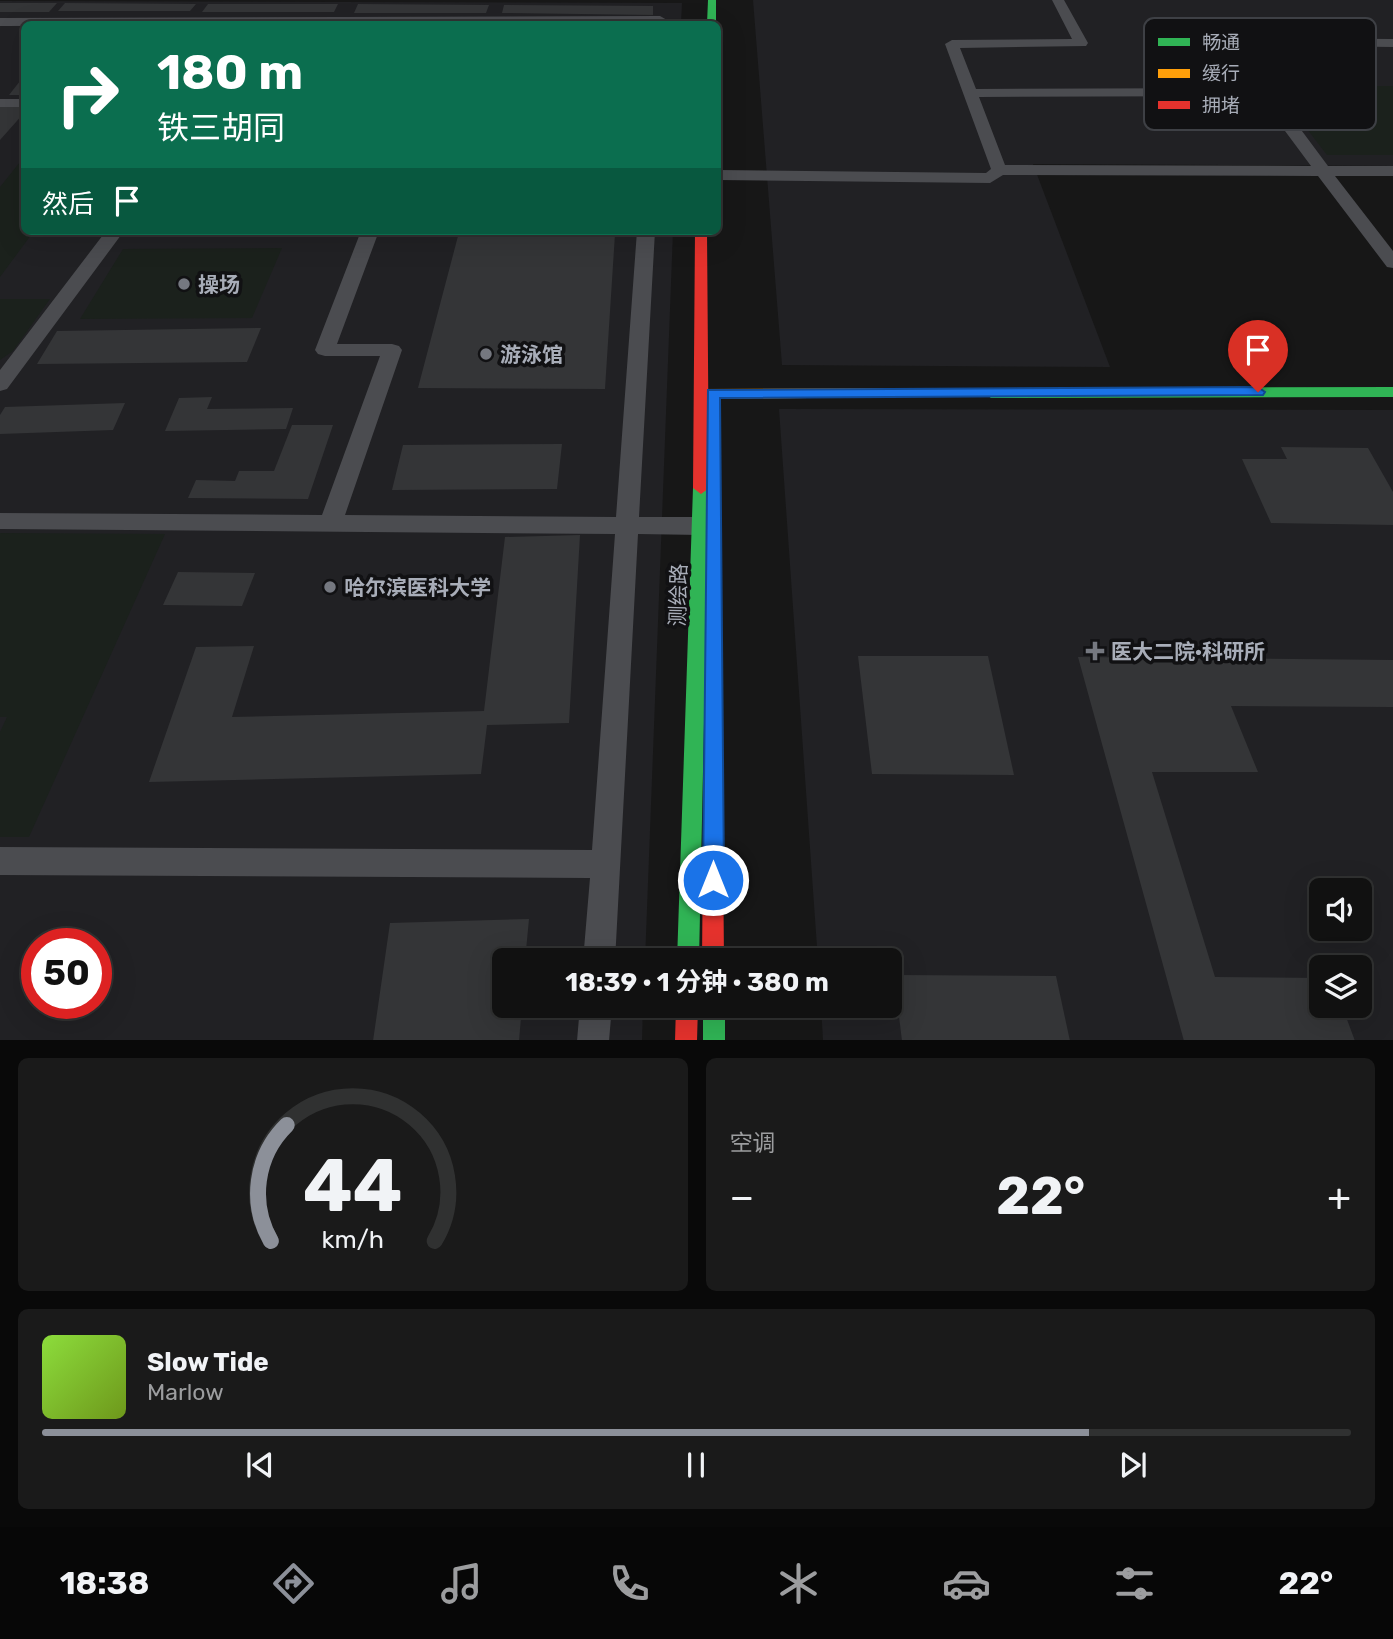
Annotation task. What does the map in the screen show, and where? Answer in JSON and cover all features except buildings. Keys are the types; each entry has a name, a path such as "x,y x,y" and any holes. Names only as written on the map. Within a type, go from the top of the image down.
{"main road":[{"path":"712,0 712,21"},
{"name":"测绘路","path":"701,235 713,643"},
{"name":"测绘路","path":"688,948 713,235"},
{"path":"707,394 1393,392"},
{"path":"713,836 713,948"},
{"path":"686,1040 687,1018"},
{"path":"713,1018 714,1040"}],"street":[{"path":"999,170 952,44 1081,43 1058,0"},
{"path":"530,21 660,21"},
{"path":"0,22 21,22"},
{"path":"0,41 18,22"},
{"path":"970,93 1144,92"},
{"path":"0,103 21,103"},
{"path":"1292,130 1393,263"},
{"path":"721,175 990,177 999,170 1393,171"},
{"path":"0,384 112,235"},
{"path":"331,522 392,350 325,350 368,235"},
{"path":"599,948 646,235"},
{"path":"0,521 701,526"},
{"path":"0,861 605,864"},
{"path":"593,1040 595,1018"}],"shaded area":[{"path":"753,0 1393,0 1393,166 1033,164 1110,367 782,365"},
{"name":"哈尔滨医科大学","path":"0,1 682,3 681,21 21,21 21,235 673,235 645,948 492,948 492,1018 643,1018 642,1040 0,1040"},
{"path":"1376,86 1393,86 1393,155 1327,155 1308,130 1376,130"},
{"path":"21,161 21,235 31,235 0,277 0,187"},
{"name":"操场","path":"282,248 252,318 80,319 123,249"},
{"path":"0,299 50,299 13,351 0,360"},
{"name":"医大二院·科研所","path":"779,409 1393,410 1393,1040 823,1040 822,1018 902,1018 902,948 817,948"},
{"path":"0,533 165,534 29,837 0,837 0,732 7,717 0,717"}],"traffic: fast":[{"path":"712,0 712,21"},
{"path":"991,393 1393,392"},
{"path":"688,948 701,488"},
{"path":"714,1018 714,1040"}],"traffic: slow":[{"path":"701,394 991,393"}],"traffic: jam":[{"path":"701,235 701,488"},
{"path":"713,848 713,948"},
{"path":"686,1040 687,1018"}],"place":[{"name":"操场","path":"184,284"},
{"name":"游泳馆","path":"486,354"},
{"name":"哈尔滨医科大学","path":"330,587"},
{"name":"医大二院·科研所","path":"1095,651"}],"route":[{"path":"713,880 713,394 1258,392"}]}
